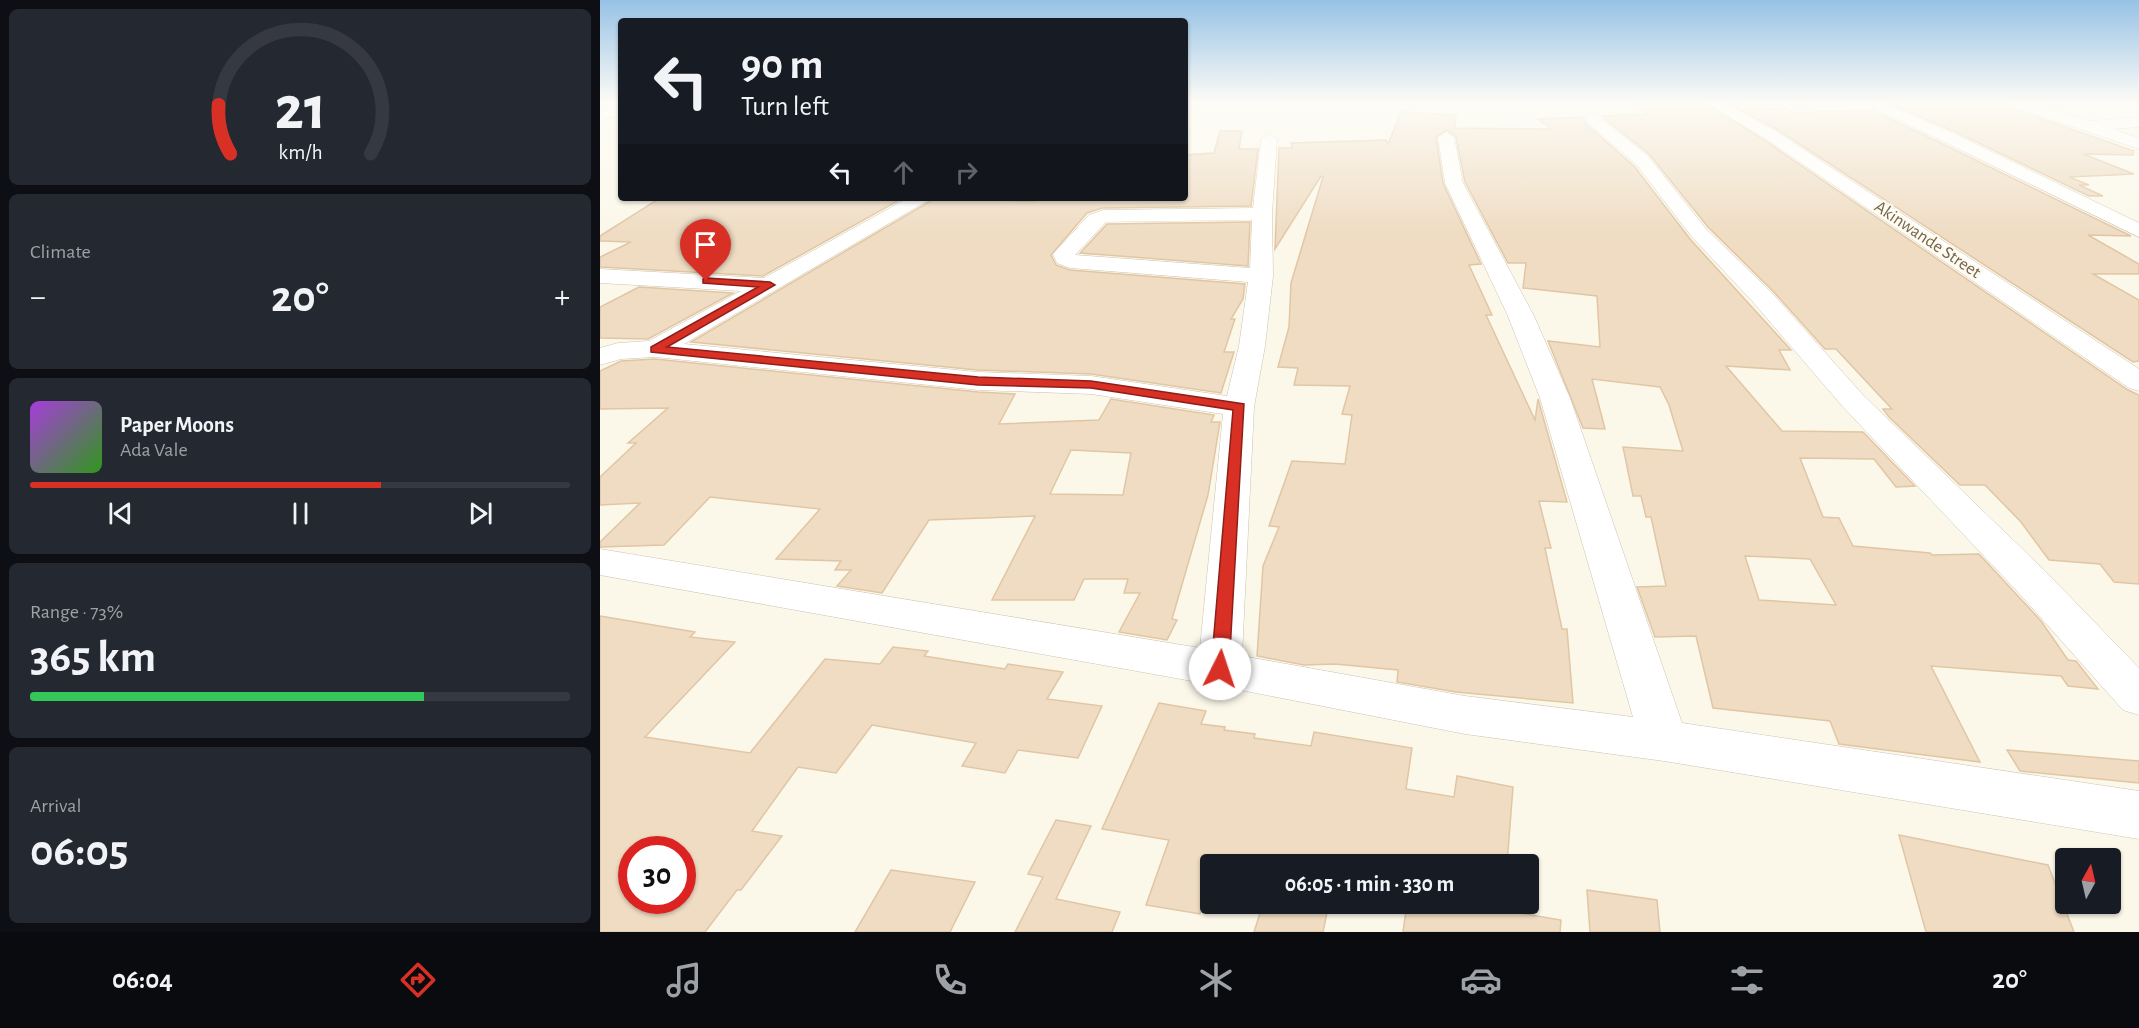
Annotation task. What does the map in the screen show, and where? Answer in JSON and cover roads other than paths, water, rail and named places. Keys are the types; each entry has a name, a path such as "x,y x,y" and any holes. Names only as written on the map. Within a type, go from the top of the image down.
{"street":[{"path":"1220,669 1239,407 1252,346 1261,276 1262,214 1268,146"},
{"path":"1448,146 1454,183 1521,316 1555,398 1664,741"},
{"path":"1626,146 1642,160 1699,233 1762,297 1852,400 2031,581 2139,697"},
{"name":"Akinwande Street","path":"1788,146 2139,382"},
{"path":"1968,146 2139,231"},
{"path":"655,349 917,201"},
{"path":"1261,276 1070,261 1065,258 1064,254 1096,219 1103,216 1262,214"},
{"path":"600,276 770,285"},
{"path":"600,357 618,351 655,349 978,381 1091,385 1239,407"},
{"path":"600,562 1220,669 1465,715 1664,741 2139,815"}]}
